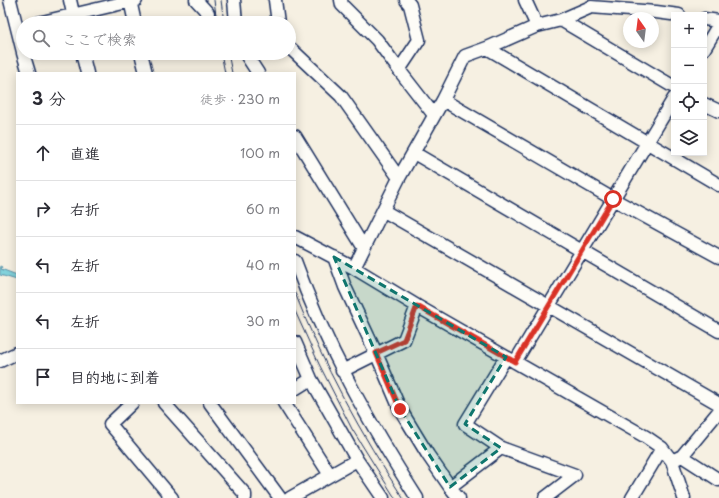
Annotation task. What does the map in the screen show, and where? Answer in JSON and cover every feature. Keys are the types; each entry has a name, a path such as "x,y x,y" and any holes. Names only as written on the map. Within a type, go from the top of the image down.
{"street":[{"path":"10,0 16,16"},
{"path":"70,0 73,16"},
{"path":"83,16 132,0 134,16"},
{"path":"196,0 208,13"},
{"path":"234,0 235,16"},
{"path":"275,0 277,16"},
{"path":"341,0 342,5 377,40 434,115"},
{"path":"399,70 419,40 410,5 406,0"},
{"path":"525,0 537,26"},
{"path":"354,268 384,211 399,178 443,100 465,56 537,26 561,20 591,7 671,14"},
{"path":"561,20 671,86"},
{"path":"705,48 719,23 707,20"},
{"path":"487,48 719,186"},
{"path":"296,54 341,96 399,178"},
{"path":"25,60 29,72"},
{"path":"84,60 87,72"},
{"path":"143,60 146,72"},
{"path":"250,60 257,72"},
{"path":"443,100 613,199 719,257"},
{"path":"544,498 575,475 501,448 465,424 549,306 671,103"},
{"path":"707,106 719,112"},
{"path":"296,138 364,248"},
{"path":"414,153 719,331"},
{"path":"384,211 719,404"},
{"path":"296,238 354,268 417,306 646,437 677,459 719,480"},
{"path":"334,257 345,287 400,409 428,455 459,498"},
{"path":"296,264 305,291 342,371 382,443 417,498"},
{"path":"342,371 404,340 417,306"},
{"path":"296,344 311,379 357,460 383,498"},
{"path":"0,360 16,353"},
{"path":"296,388 311,379"},
{"path":"131,404 110,424 172,498"},
{"path":"165,404 245,494 245,498"},
{"path":"211,404 280,498"},
{"path":"285,404 330,475"},
{"path":"677,459 719,410"},
{"path":"450,487 501,448"},
{"path":"632,498 662,448"},
{"path":"677,459 684,498"},
{"path":"290,498 357,460"}],"highlighted area":[{"path":"334,257 506,357 465,424 501,448 450,487 400,409"}],"water":[{"path":"0,266 2,267 1,269 16,275 16,280 0,275"}],"tunnel":[{"path":"208,13 211,16"}],"tram line":[{"path":"214,0 216,16"},
{"path":"221,0 223,16"},
{"path":"222,60 225,72"},
{"path":"229,60 232,72"},
{"path":"296,295 330,373 372,449 403,498"},
{"path":"296,313 319,364 352,429 395,498"}],"route":[{"path":"400,409 376,353 404,340 417,306 515,362 613,199"}]}
